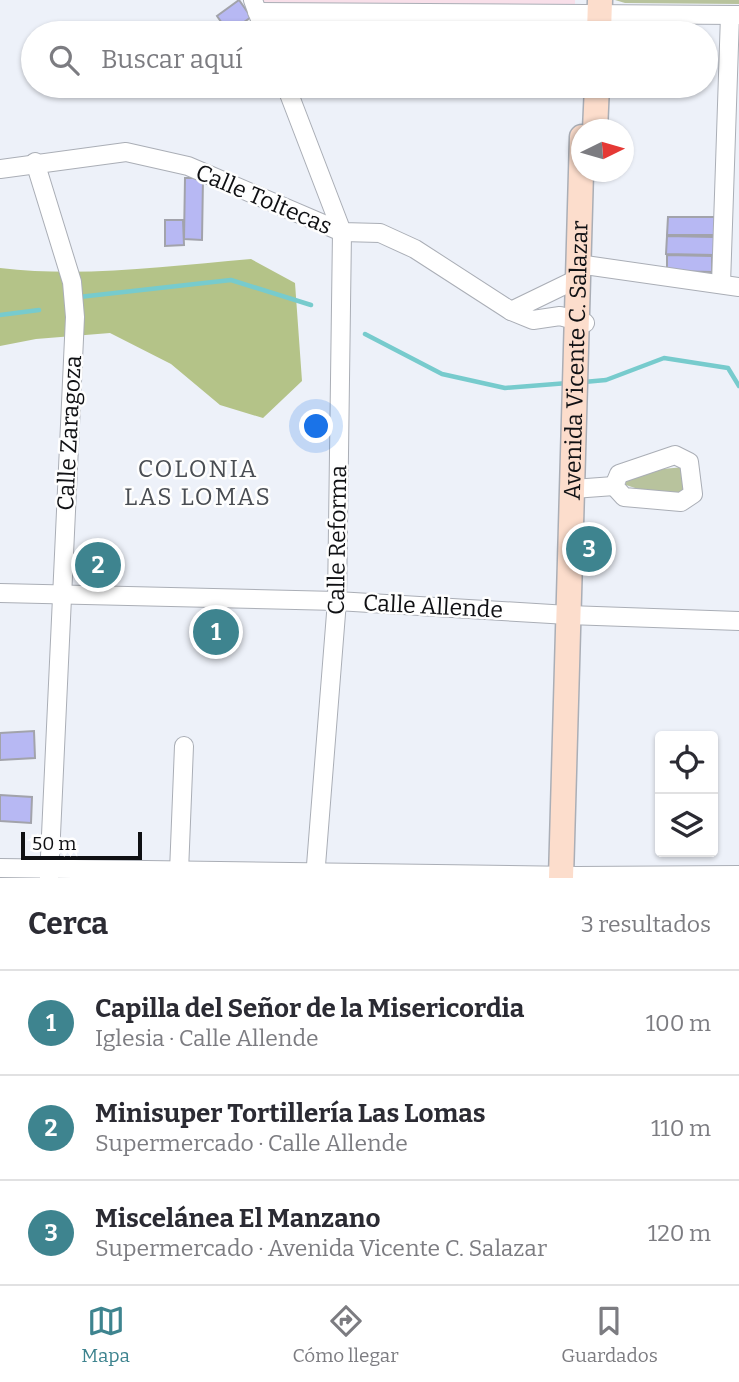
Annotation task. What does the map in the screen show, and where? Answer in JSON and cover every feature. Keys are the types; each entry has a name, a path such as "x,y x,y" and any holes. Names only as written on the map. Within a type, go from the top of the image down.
{"main road":[{"path":"582,119 583,98"},
{"path":"596,98 596,119"},
{"name":"Avenida Vicente C. Salazar","path":"569,877 573,614 582,322 582,182"},
{"name":"Avenida Vicente C. Salazar","path":"582,270 593,182"}],"street":[{"path":"255,6 592,15 734,15 730,285 582,270 511,311"},
{"name":"Calle Reforma","path":"291,98 342,232 337,601 316,875"},
{"name":"Calle Toltecas","path":"0,169 35,162 126,152 188,166 342,232 380,233 415,249 511,311 533,320 560,316 582,322"},
{"name":"Calle Zaragoza","path":"35,162 72,282 75,317 50,874"},
{"path":"578,488 614,486"},
{"name":"Calle Allende","path":"0,593 337,601 739,621"},
{"path":"179,872 184,746"},
{"path":"0,868 50,874 179,872 569,877 739,875"}],"shaded area":[{"path":"259,0 575,0 575,5 261,7"}],"green space":[{"path":"615,0 739,0 739,4 625,3"},
{"path":"251,259 295,283 302,381 263,418 220,405 171,364 110,333 36,339 0,346 0,268 94,271"},
{"path":"661,463 662,469 685,467 686,493 644,491 626,485 625,479"}],"building":[{"path":"239,0 251,17 246,21 221,21 217,16"},
{"path":"185,178 203,178 202,240 184,239"},
{"path":"668,217 715,217 714,235 667,235"},
{"path":"165,220 183,220 184,245 165,246"},
{"path":"667,236 714,237 714,255 666,254"},
{"path":"667,255 712,256 712,272 667,271"},
{"path":"34,731 35,758 0,760 0,733"},
{"path":"0,795 32,797 31,823 0,821"}],"waterway":[{"path":"79,297 231,280 311,305"},
{"path":"0,315 39,310"},
{"path":"365,334 442,374 505,388 568,383"},
{"path":"584,382 606,380 664,358 728,368 739,386"}],"place":[{"name":"Miscelánea El Manzano","path":"589,549"},
{"name":"Minisuper Tortillería Las Lomas","path":"98,565"},
{"name":"Capilla del Señor de la Misericordia","path":"216,632"}],"district":[{"name":"COLONIA LAS LOMAS","path":"198,483"}]}
